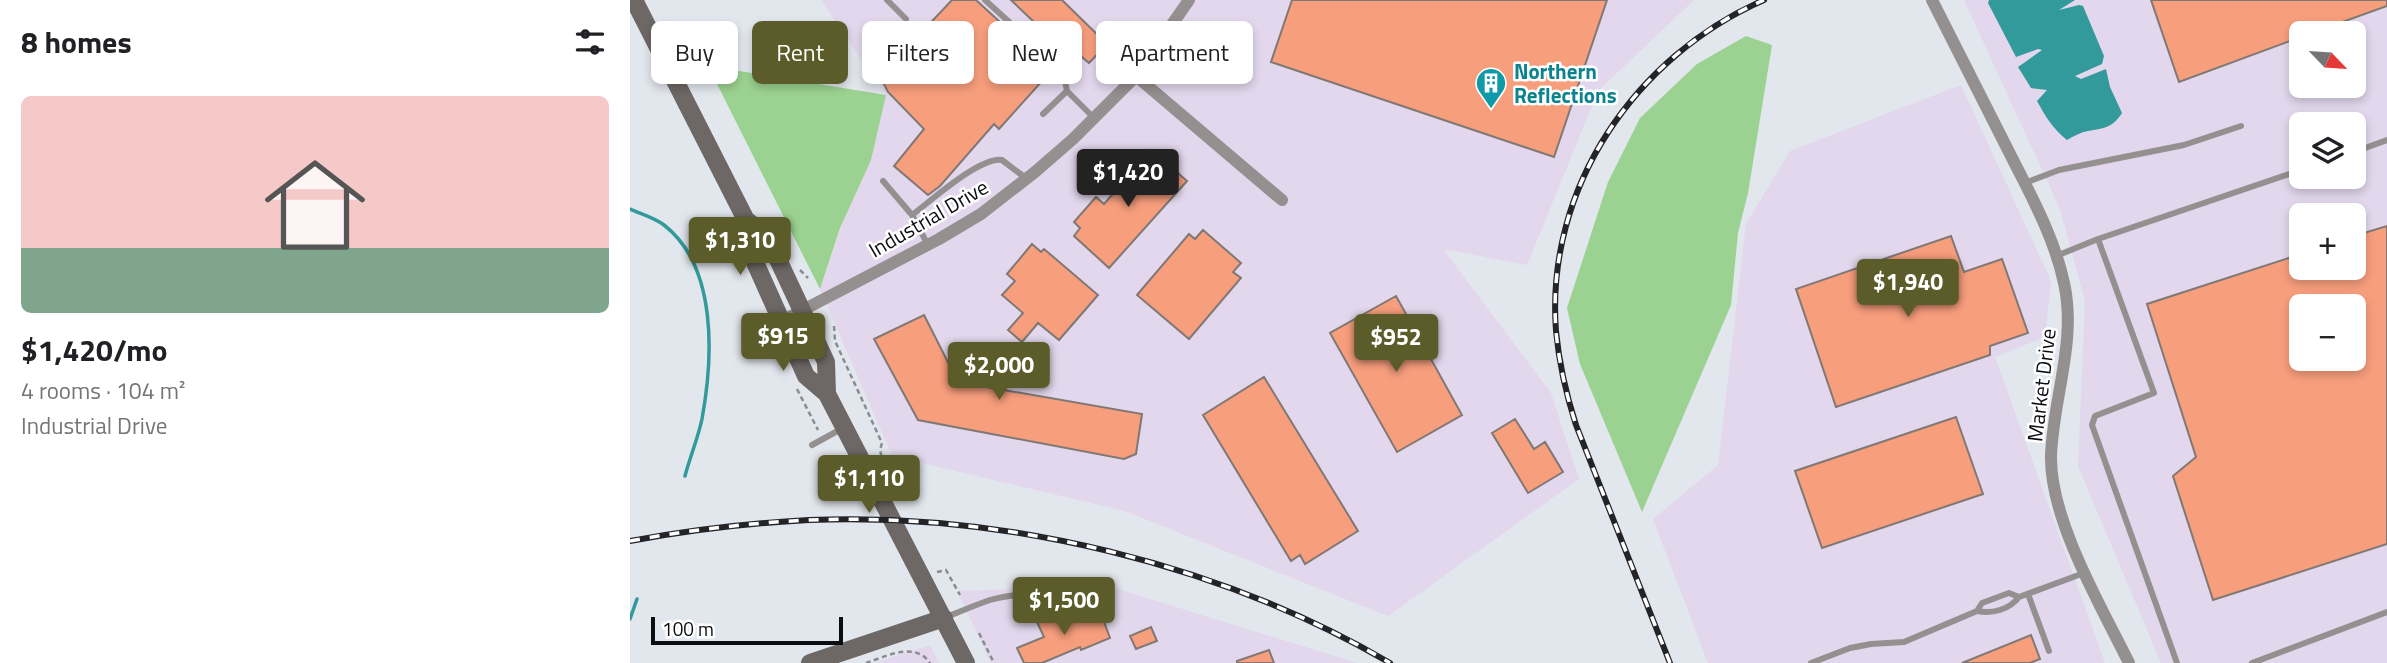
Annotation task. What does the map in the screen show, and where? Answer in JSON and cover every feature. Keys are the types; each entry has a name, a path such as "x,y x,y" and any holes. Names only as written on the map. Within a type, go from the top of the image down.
{"main road":[{"path":"634,0 746,220 749,249 806,376 827,394 966,663"},
{"path":"746,220 767,236 826,362 827,394"},
{"path":"821,661 944,618"}],"street":[{"name":"Industrial Drive","path":"1174,21 1189,0"},
{"name":"Market Drive","path":"1932,0 2050,233 2064,282 2069,324 2066,358 2053,422 2051,459 2062,515 2085,573 2129,663"},
{"name":"Industrial Drive","path":"780,321 928,245 981,214 1027,179 1128,84"},
{"path":"1145,84 1282,200"}],"lane":[{"path":"887,0 906,19"},
{"path":"985,0 1063,71 1067,91 1094,118"},
{"path":"1043,114 1067,91"},
{"path":"2025,183 2072,166 2184,145 2241,126"},
{"path":"2366,148 2387,140"},
{"path":"912,215 991,160 1002,160 1027,179"},
{"path":"2056,256 2098,239 2289,174"},
{"path":"883,181 912,215 928,245"},
{"path":"2098,239 2154,393 2095,416 2092,425 2177,663"},
{"path":"812,445 845,427"},
{"path":"1811,663 1850,648 1904,642 1977,611 1989,613 2012,605 2019,597 2085,573"},
{"path":"1977,611 1982,603 2009,593 2019,597"},
{"path":"2028,594 2049,651"},
{"path":"944,618 991,599 1018,595 1089,599"},
{"path":"2252,663 2387,612"}],"path":[{"path":"798,268 808,278"},
{"path":"834,326 835,341 881,443"},
{"path":"946,570 960,595"},
{"path":"979,633 994,663"},
{"path":"866,663 903,651 920,652 930,663"}],"shaded area":[{"path":"821,0 1694,0 1598,91 1527,265 1443,249 1551,393 1579,479 1388,616 1125,511 892,456 820,289 886,95 878,84 974,84 974,21 862,21 862,60 848,39 848,21 835,21"},
{"path":"1964,0 2387,0 2387,663 2161,663 2078,466 2085,301 2060,209"},
{"path":"1961,85 2051,281 2045,337 1995,357 2105,663 1708,663 1653,519 1718,465 1746,224 1790,151"},
{"path":"1108,586 1356,663 991,663 957,591"},
{"path":"930,645 939,663 874,663"}],"green space":[{"path":"1746,36 1772,45 1748,193 1738,233 1731,305 1642,512 1580,364 1567,308 1608,182 1640,118 1697,64"},
{"path":"738,71 752,73 752,84 818,84 886,95 871,160 840,228 820,289 717,84 738,84"}],"water":[{"path":"1989,0 2075,0 2059,10 2083,6 2104,56 2102,64 2075,76 2081,79 2106,69 2110,87 2122,113 2115,122 2108,127 2083,132 2067,140 2062,136 2037,101 2047,90 2031,88 2018,67 2042,50 2016,57 1988,3"}],"building":[{"path":"952,0 976,0 999,21 988,21 988,84 1039,84 999,129 994,124 940,186 928,195 894,166 924,129 888,92 884,84 974,84 974,21 932,21"},
{"path":"1011,0 1062,0 1096,33 1096,56 1089,63 1082,57 1082,21 1033,21"},
{"name":"Northern Reflections","path":"1292,0 1607,0 1554,157 1271,62"},
{"path":"2151,0 2387,0 2387,6 2345,21 2289,21 2289,41 2179,82"},
{"path":"1152,150 1187,181 1109,268 1074,236 1080,228 1074,222 1096,197 1104,204"},
{"path":"2387,226 2387,544 2213,600 2173,476 2196,457 2147,304 2289,258 2289,280 2366,280 2366,232"},
{"path":"1203,230 1241,263 1233,272 1241,278 1189,339 1137,295 1189,234 1195,239"},
{"path":"1951,236 1964,272 2002,259 2028,333 1990,346 1990,355 1836,407 1796,289"},
{"path":"1032,244 1041,252 1044,249 1098,295 1059,340 1038,323 1022,342 1008,330 1023,313 1002,295 1015,281 1007,274"},
{"path":"1396,296 1462,415 1397,452 1330,333"},
{"path":"924,315 958,382 1142,414 1136,454 1124,459 918,420 874,339"},
{"path":"1264,377 1358,531 1305,564 1300,555 1291,561 1203,415"},
{"path":"1956,417 1983,494 1822,548 1795,471"},
{"path":"1515,419 1534,449 1545,442 1563,472 1528,493 1492,433"},
{"path":"1064,610 1069,623 1100,611 1110,638 1042,663 1024,663 1017,648 1044,637 1037,622"},
{"path":"1151,627 1157,641 1136,649 1130,636"},
{"path":"2031,635 2040,659 2030,663 1962,663"},
{"path":"1269,650 1274,663 1237,663 1237,661"}],"waterway":[{"path":"630,209 664,225 682,243 703,289 709,342 706,395 702,419 685,476"},
{"path":"630,619 637,599"}],"railway":[{"path":"1670,663 1572,413 1557,343 1557,278 1566,226 1583,178 1608,132 1639,91 1676,55 1718,24 1764,0"},
{"path":"630,541 719,527 809,520 883,520 959,525 1034,536 1110,551 1184,572 1325,628 1390,663"}],"place":[{"name":"Northern Reflections","path":"1491,110"}]}
